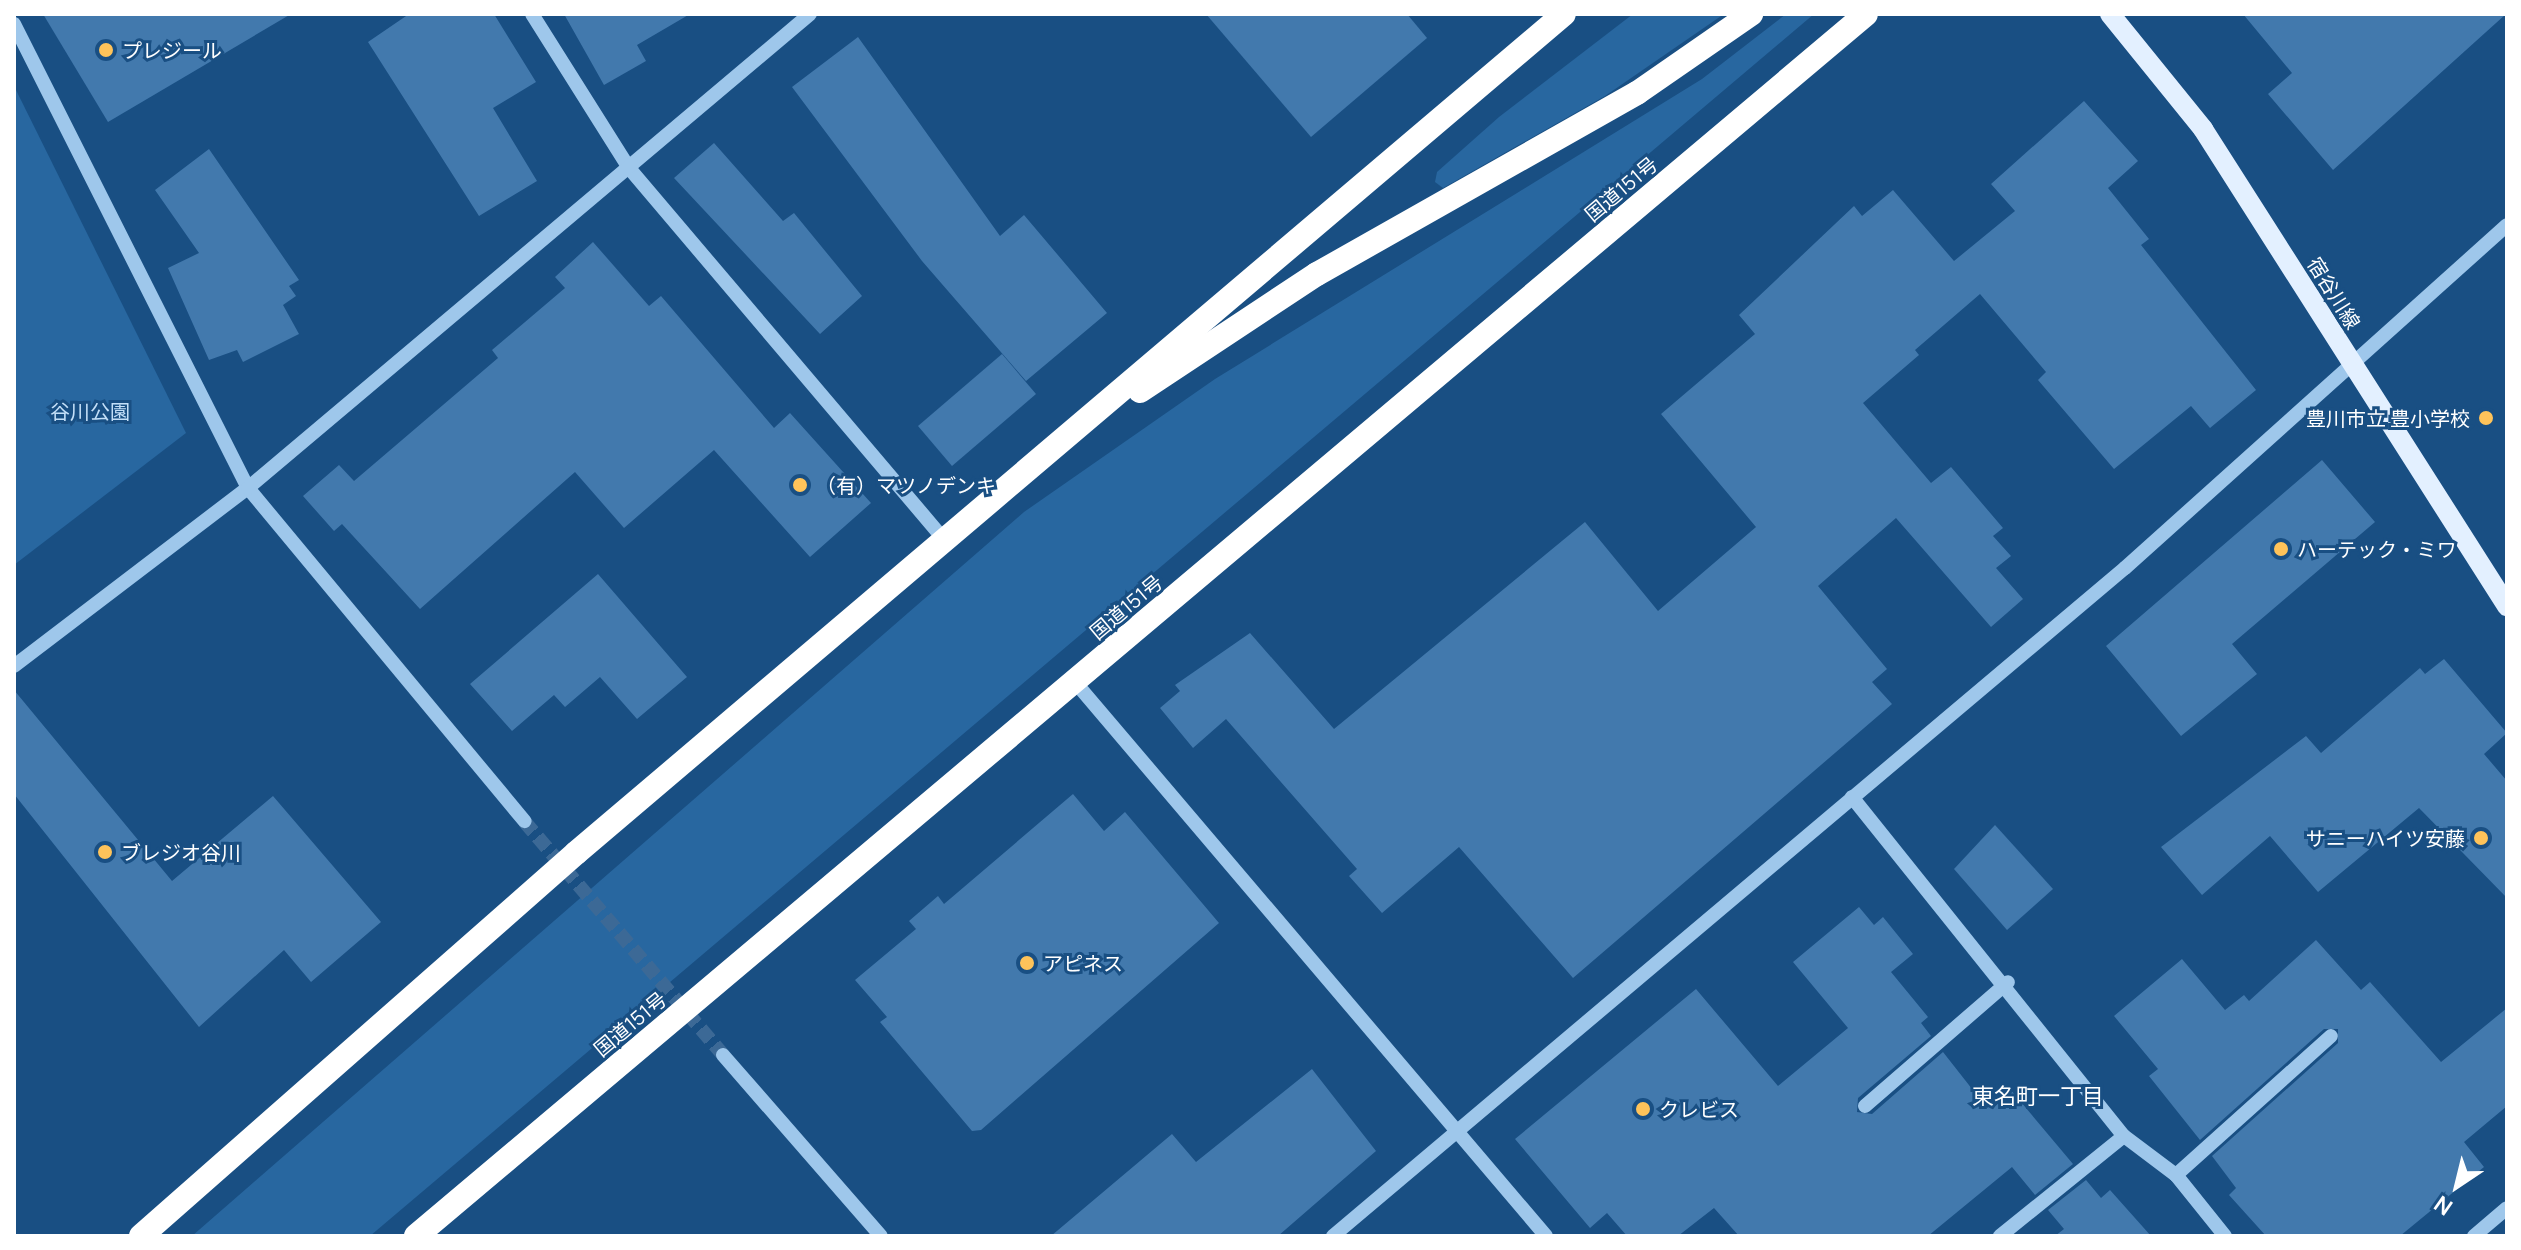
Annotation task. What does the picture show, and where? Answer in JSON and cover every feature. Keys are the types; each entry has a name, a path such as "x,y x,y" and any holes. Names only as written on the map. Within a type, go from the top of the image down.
{"highway":[{"path":"141,1236 944,539 1564,14"},
{"path":"1048,452 1317,274 1637,93 1751,14"},
{"name":"国道151号","path":"416,1236 1866,14"}],"main road":[{"name":"宿谷川線","path":"2110,14 2203,129 2507,606"}],"street":[{"path":"532,14 629,168 944,539"},
{"path":"14,666 248,488 810,14"},
{"path":"14,24 248,488 524,821"},
{"path":"1333,1236 2148,548 2507,225"},
{"path":"1075,682 1546,1236"},
{"path":"1852,797 2008,982 2124,1136 2176,1175 2225,1236"},
{"path":"1865,1106 2008,982"},
{"path":"2176,1175 2331,1036"},
{"path":"723,1055 881,1236"},
{"path":"2000,1236 2124,1136"},
{"path":"2474,1236 2507,1208"}],"green space":[{"path":"1633,14 1724,14 1605,96 1443,188 1435,182 1437,172 1499,117"},
{"path":"1786,14 1814,14 370,1236 192,1236 1024,512 1215,379 1702,79"},
{"name":"谷川公園","path":"14,86 186,433 14,565"}],"building":[{"path":"43,14 291,14 108,122"},
{"path":"409,14 494,14 536,82 493,108 537,181 479,216 368,42"},
{"path":"564,14 690,14 637,45 646,61 604,85"},
{"path":"1206,14 1407,14 1427,38 1311,137"},
{"path":"2243,14 2506,14 2333,170 2268,94 2292,73"},
{"path":"858,37 1000,236 1024,215 1107,313 1026,381 922,261 792,87"},
{"path":"2084,101 2138,161 2108,188 2149,239 2141,245 2256,390 2210,428 2191,406 2114,469 2038,380 2046,372 1980,294 1915,350 1919,355 1863,403 1931,483 1951,467 2003,528 1993,536 2011,556 1996,568 2023,599 1991,627 1896,518 1818,586 1887,669 1872,682 1892,704 1573,978 1459,847 1382,913 1349,876 1357,869 1226,719 1193,748 1160,708 1180,691 1175,685 1250,633 1334,729 1585,522 1658,611 1756,527 1661,414 1755,334 1739,315 1854,206 1862,216 1893,190 1954,261 2015,211 1991,184"},
{"path":"714,143 783,221 794,213 862,296 820,334 674,178"},
{"path":"209,149 299,280 289,286 296,296 283,305 299,334 243,362 237,350 209,360 168,268 199,253 155,190"},
{"path":"593,242 649,306 661,296 774,428 790,413 871,503 810,557 714,450 624,528 575,472 420,609 342,524 334,531 303,496 339,465 354,481 498,358 492,350 565,288 555,277"},
{"path":"1002,354 1036,394 952,466 918,426"},
{"path":"2322,460 2375,522 2232,644 2257,674 2181,736 2106,646"},
{"path":"598,574 687,677 637,719 600,677 565,707 554,695 512,731 470,684"},
{"path":"2444,659 2507,733 2484,754 2507,781 2507,898 2419,808 2318,892 2270,836 2202,895 2161,847 2306,736 2321,753 2420,668 2425,674"},
{"path":"14,690 172,881 273,796 381,922 311,982 284,950 199,1027 14,794"},
{"name":"アピネス","path":"1073,794 1104,831 1125,812 1219,923 981,1130 972,1131 880,1022 887,1017 855,980 916,929 909,921 938,896 944,904"},
{"path":"1995,825 2053,889 2007,930 1954,869"},
{"path":"1859,907 1874,925 1883,917 1913,954 1891,972 1928,1017 1921,1023 1931,1036 1858,1098 1857,1112 1872,1114 1943,1052 1987,1108 2010,1089 2073,1164 2035,1195 2012,1167 1928,1236 1739,1236 1714,1208 1678,1236 1627,1236 1607,1213 1590,1228 1515,1139 1696,989 1778,1086 1848,1028 1793,962"},
{"path":"2316,940 2361,990 2370,982 2441,1062 2507,1008 2507,1106 2464,1142 2484,1167 2400,1236 2266,1236 2229,1195 2236,1188 2212,1156 2338,1043 2338,1029 2324,1029 2200,1140 2149,1076 2158,1069 2114,1016 2182,959 2225,1010 2244,995 2249,1001"},
{"path":"1312,1069 1376,1151 1278,1236 1051,1236 1172,1134 1196,1162"},
{"path":"2086,1180 2101,1198 2110,1190 2151,1236 2055,1236 2064,1229 2048,1210"}],"tunnel":[{"path":"524,821 723,1055"}],"place":[{"name":"プレジール","path":"106,50"},
{"name":"豊川市立 豊小学校","path":"2486,418"},
{"name":"（有）マツノデンキ","path":"800,485"},
{"name":"ハーテック・ミワ","path":"2281,549"},
{"name":"サニーハイツ安藤","path":"2481,838"},
{"name":"ブレジオ谷川","path":"105,852"},
{"name":"アピネス","path":"1027,963"},
{"name":"クレビス","path":"1643,1109"}],"district":[{"name":"東名町一丁目","path":"2038,1097"}]}
